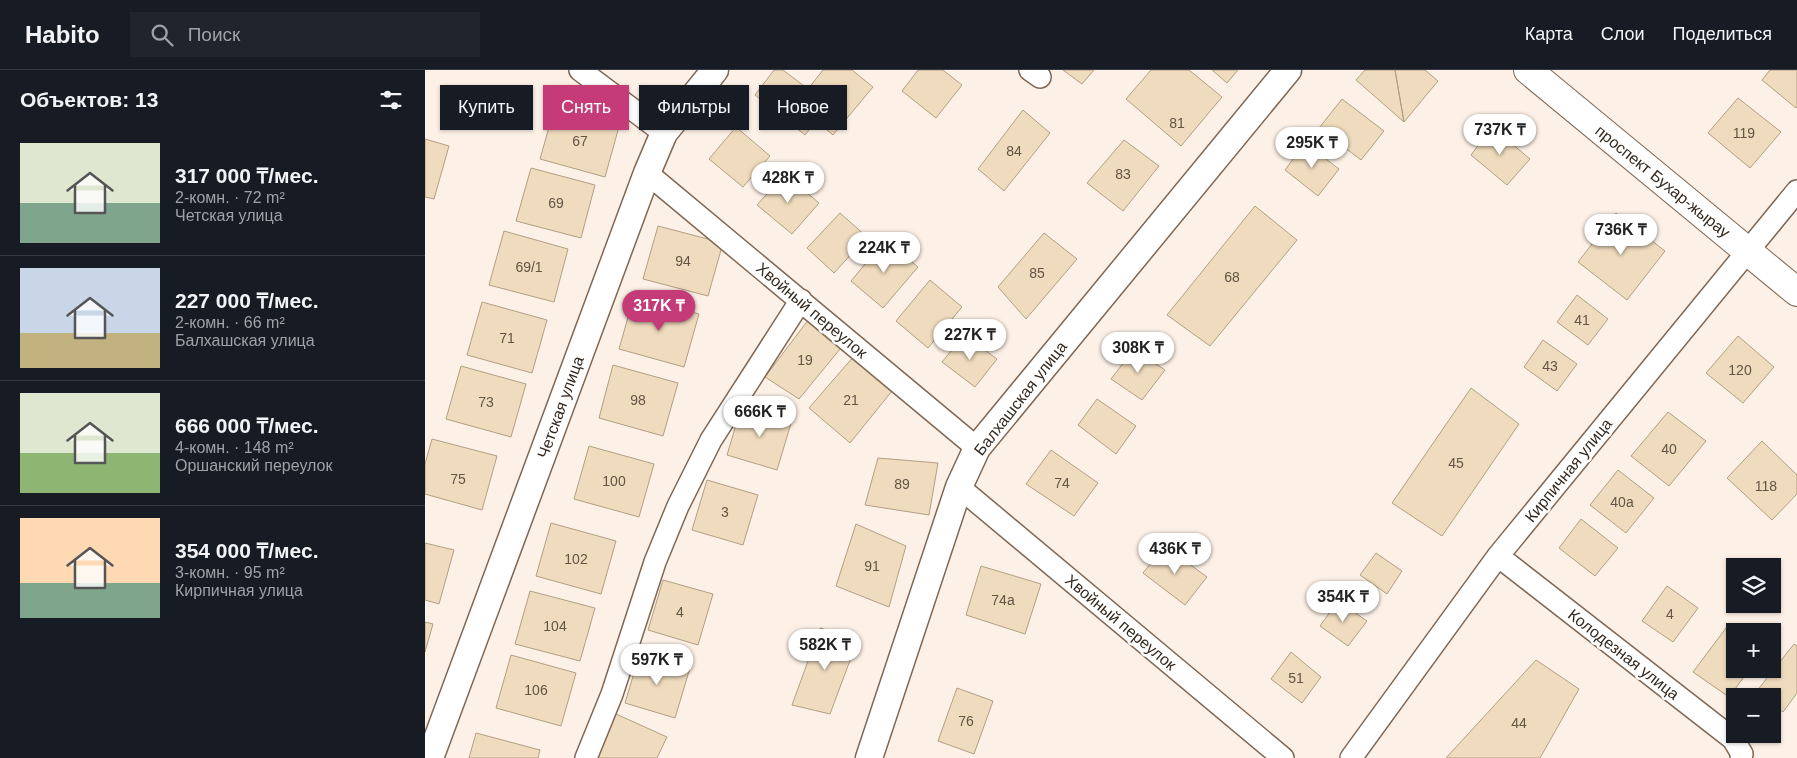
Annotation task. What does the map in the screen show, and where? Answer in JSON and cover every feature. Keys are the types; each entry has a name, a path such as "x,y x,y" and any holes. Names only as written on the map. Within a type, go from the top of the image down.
{"main road":[{"name":"проспект Бухар-жырау","path":"1528,70 1797,292"}],"street":[{"path":"580,70 664,133"},
{"name":"Четская улица","path":"430,758 647,173 664,133 715,70"},
{"name":"Балхашская улица","path":"869,758 959,487 977,448 1288,70"},
{"name":"Хвойный переулок","path":"647,173 977,448"},
{"name":"Кирпичная улица","path":"1351,758 1498,556 1797,191"},
{"path":"586,758 612,694 655,562 678,506 711,440 801,300"},
{"name":"Хвойный переулок","path":"959,487 1283,758"},
{"name":"Колодезная улица","path":"1498,556 1733,739 1741,754 1741,758"}],"building":[{"path":"774,70 783,70 803,85 763,85"},
{"path":"823,70 852,70 873,87 847,118 847,85 811,85"},
{"path":"918,70 943,70 962,85 936,118 902,91"},
{"path":"1063,70 1094,70 1082,84"},
{"path":"1151,70 1189,70 1222,97 1181,146 1126,99"},
{"path":"1212,70 1238,70 1227,83"},
{"path":"1365,70 1395,70 1404,122 1356,80"},
{"path":"1395,70 1425,70 1438,81 1404,122"},
{"path":"1770,70 1797,70 1796,108 1762,80"},
{"path":"759,90 759,98 755,95"},
{"path":"1738,98 1781,132 1750,168 1708,133"},
{"path":"1342,99 1384,131 1361,160 1319,128"},
{"path":"1023,110 1050,133 1004,191 978,169"},
{"path":"1492,127 1530,159 1507,185 1471,155"},
{"path":"548,130 618,130 605,177 540,159"},
{"path":"733,130 740,130 770,156 743,187 709,159"},
{"path":"799,130 809,130 805,135"},
{"path":"827,130 837,130 833,135"},
{"path":"425,139 449,146 434,199 425,197"},
{"path":"1124,140 1159,166 1123,211 1087,183"},
{"path":"1305,143 1339,169 1318,196 1285,170"},
{"path":"531,168 595,185 581,238 516,221"},
{"path":"785,174 819,203 792,234 757,205"},
{"path":"1255,206 1297,240 1210,346 1167,315"},
{"path":"840,213 867,237 834,273 807,248"},
{"path":"1616,213 1665,251 1627,300 1578,262"},
{"path":"658,226 723,243 708,296 643,279"},
{"path":"504,231 568,249 554,302 489,285"},
{"path":"1044,233 1077,259 1026,319 998,287"},
{"path":"885,240 918,267 883,308 851,281"},
{"path":"930,280 962,307 928,348 896,321"},
{"path":"1577,295 1608,319 1588,345 1557,322"},
{"path":"634,296 699,314 684,367 619,349"},
{"path":"482,302 547,320 532,373 467,355"},
{"path":"809,319 845,343 799,399 765,377"},
{"path":"964,335 997,359 975,387 942,362"},
{"path":"1738,336 1774,367 1743,403 1706,373"},
{"path":"1543,340 1577,364 1557,391 1524,367"},
{"path":"1134,349 1165,370 1142,400 1111,379"},
{"path":"854,356 892,391 850,443 809,408"},
{"path":"613,365 678,383 663,436 599,418"},
{"path":"461,366 526,384 511,437 446,419"},
{"path":"1471,388 1519,424 1442,536 1392,503"},
{"path":"1097,399 1136,426 1116,454 1078,425"},
{"path":"742,405 792,420 777,470 727,455"},
{"path":"1668,412 1706,441 1669,486 1631,456"},
{"path":"432,439 497,456 482,510 425,494 425,464"},
{"path":"1762,441 1797,475 1797,494 1772,520 1727,478"},
{"path":"589,446 654,464 639,517 574,499"},
{"path":"1051,450 1098,483 1074,516 1026,484"},
{"path":"878,458 938,463 929,515 865,505"},
{"path":"1618,470 1654,498 1626,533 1590,505"},
{"path":"707,480 758,495 743,545 692,530"},
{"path":"1581,519 1618,548 1595,576 1559,548"},
{"path":"551,523 616,541 601,594 536,576"},
{"path":"856,524 906,546 889,607 836,586"},
{"path":"425,543 454,550 439,604 425,600"},
{"path":"1165,546 1207,577 1185,605 1143,573"},
{"path":"1376,553 1402,571 1387,594 1360,575"},
{"path":"981,566 1041,584 1025,634 966,615"},
{"path":"663,580 713,594 698,645 648,630"},
{"path":"1667,586 1698,608 1673,642 1642,621"},
{"path":"530,591 595,608 580,661 515,644"},
{"path":"1338,601 1367,621 1348,646 1320,626"},
{"path":"425,622 433,624 425,652"},
{"path":"820,628 858,639 830,714 792,705"},
{"path":"1726,628 1726,678 1743,678 1736,688 1726,688 1726,695 1693,672"},
{"path":"1794,644 1797,646 1797,693 1783,712 1781,710 1781,688 1759,688 1767,678 1781,678 1781,660"},
{"path":"1291,652 1321,677 1302,703 1271,679"},
{"path":"640,653 690,668 675,718 625,703"},
{"path":"511,655 576,673 561,726 496,708"},
{"path":"1536,660 1579,689 1540,758 1446,758"},
{"path":"957,688 993,701 974,754 938,741"},
{"path":"616,714 667,737 657,758 597,758"},
{"path":"476,733 540,750 538,758 469,758"}]}
